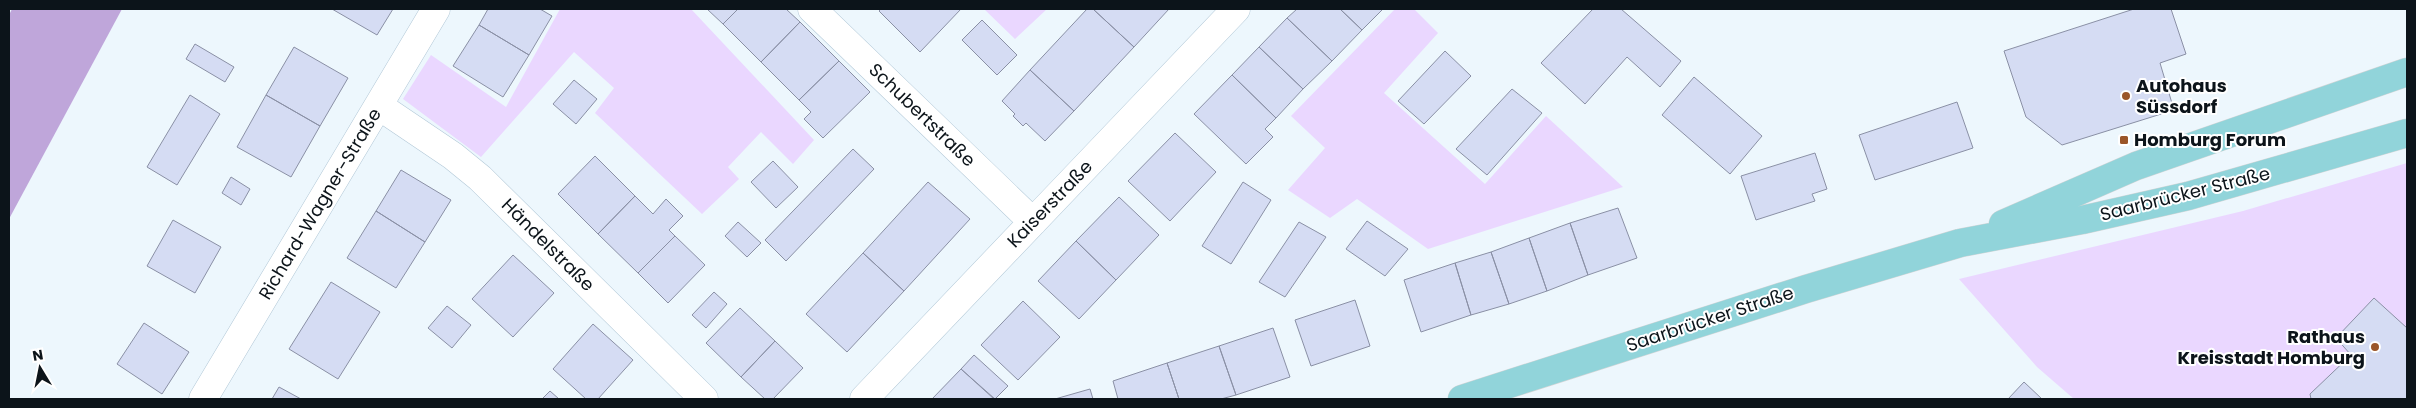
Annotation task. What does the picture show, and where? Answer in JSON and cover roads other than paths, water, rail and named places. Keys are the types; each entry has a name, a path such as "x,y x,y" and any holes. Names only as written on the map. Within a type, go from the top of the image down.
{"main road":[{"name":"Saarbrücker Straße","path":"1960,243 2136,166 2407,72"},
{"name":"Saarbrücker Straße","path":"1462,399 1806,289 1960,243 2082,220 2188,196 2407,133"}],"street":[{"name":"Richard-Wagner-Straße","path":"203,399 436,9"},
{"name":"Schubertstraße","path":"812,9 1032,222"},
{"name":"Kaiserstraße","path":"864,399 1236,9"},
{"name":"Händelstraße","path":"379,106 453,156 480,178 704,399"}],"place":[{"name":"Autohaus Süssdorf","path":"2126,96"},
{"name":"Homburg Forum","path":"2124,140"},
{"name":"Rathaus Kreisstadt Homburg","path":"2375,347"}]}
